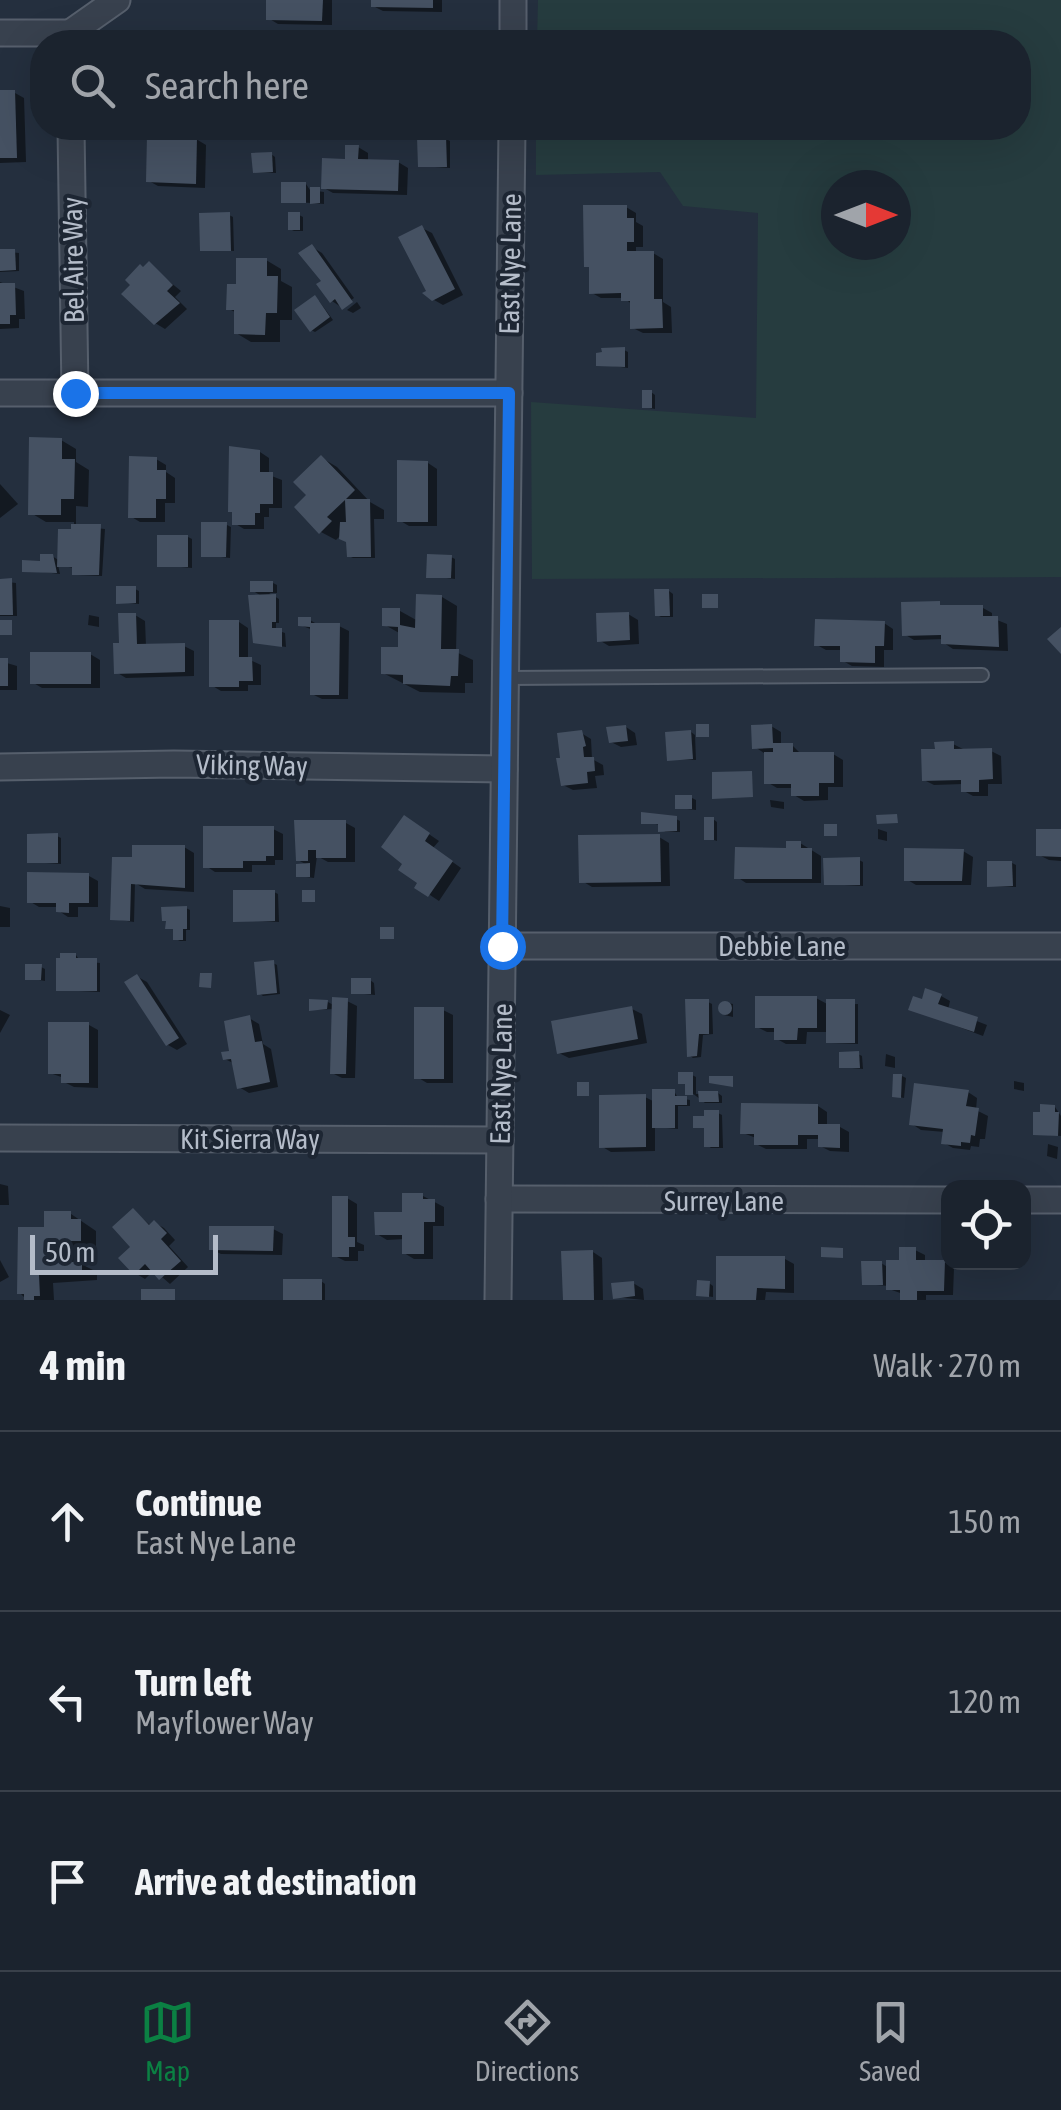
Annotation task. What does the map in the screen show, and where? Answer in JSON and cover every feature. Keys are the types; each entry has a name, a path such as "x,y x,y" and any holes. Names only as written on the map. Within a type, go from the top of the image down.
{"street":[{"path":"80,30 117,0"},
{"path":"513,0 513,30"},
{"path":"0,32 30,35"},
{"name":"Bel Aire Way","path":"71,140 75,393"},
{"name":"East Nye Lane","path":"498,1300 512,140"},
{"path":"0,393 509,393"},
{"name":"Viking Way","path":"0,766 174,764 504,769"},
{"name":"Debbie Lane","path":"502,946 1061,946"},
{"name":"Kit Sierra Way","path":"0,1138 500,1140"},
{"name":"Surrey Lane","path":"499,1199 941,1200"},
{"path":"1031,1200 1061,1200"}],"lane":[{"path":"506,678 982,675"}],"green space":[{"path":"538,0 1061,0 1061,577 532,579 531,402 756,418 758,213 683,206 660,172 536,175 536,140 1031,140 1031,30 537,30"}],"building":[{"path":"266,0 323,0 322,21 266,20"},
{"path":"371,0 433,0 433,8 371,7"},
{"path":"0,90 15,90 17,158 0,158"},
{"path":"147,140 197,140 196,184 146,182"},
{"path":"417,140 446,140 447,167 418,167"},
{"path":"345,145 359,145 358,159 399,160 398,191 321,189 322,158 345,159"},
{"path":"272,152 273,172 253,173 251,153"},
{"path":"281,182 306,182 306,203 281,203"},
{"path":"310,187 320,187 320,203 310,204"},
{"path":"583,205 627,205 627,218 634,218 634,242 627,242 627,251 654,251 654,299 662,299 663,328 630,329 630,301 621,301 621,293 589,294 589,267 584,267"},
{"path":"230,212 231,251 200,251 199,213"},
{"path":"288,212 300,212 300,230 288,230"},
{"path":"422,225 455,289 432,301 422,293 426,291 398,237"},
{"path":"312,244 353,302 342,310 335,299 330,303 316,284 321,281 298,253"},
{"path":"0,249 15,249 16,270 0,271"},
{"path":"236,258 267,258 267,276 278,276 277,313 266,313 265,335 234,334 234,310 226,310 227,284 236,284"},
{"path":"149,261 173,285 167,291 180,303 154,325 121,294 130,285 125,280 140,264 143,267"},
{"path":"0,283 15,283 16,315 10,315 10,324 0,324"},
{"path":"315,295 330,317 310,332 294,310"},
{"path":"625,347 625,367 596,366 596,353 602,352 601,348"},
{"path":"642,390 652,390 652,408 642,408"},
{"path":"29,437 62,438 62,459 75,459 74,499 61,499 61,515 28,515"},
{"path":"229,446 260,450 260,472 273,472 273,504 260,504 255,525 232,525 232,512 228,512"},
{"path":"321,455 355,490 346,499 370,499 371,557 347,557 346,542 339,539 340,522 346,522 345,500 327,517 332,521 319,534 294,507 306,495 293,482"},
{"path":"129,456 157,457 157,470 166,470 166,499 156,499 156,518 128,518"},
{"path":"397,460 428,461 428,522 397,522"},
{"path":"201,522 227,522 226,557 201,557"},
{"path":"71,524 101,524 99,575 72,575 72,567 57,567 58,529 71,529"},
{"path":"157,535 188,535 188,567 157,567"},
{"path":"40,554 53,554 57,573 22,572 22,560 40,561"},
{"path":"427,554 452,555 451,578 426,578"},
{"path":"12,578 13,615 0,615 0,579"},
{"path":"250,581 273,581 273,592 250,592"},
{"path":"116,586 136,586 136,603 116,604"},
{"path":"654,589 669,589 670,616 655,616"},
{"path":"276,594 276,622 272,622 272,628 282,628 282,647 253,643 248,595"},
{"path":"416,594 442,595 441,649 459,649 458,676 451,676 450,686 403,684 403,675 381,674 381,647 398,647 398,627 382,626 382,608 400,608 400,625 415,628"},
{"path":"702,594 718,594 718,608 702,608"},
{"path":"940,601 940,605 983,605 983,616 998,616 999,647 941,644 941,635 902,636 901,602"},
{"path":"629,612 630,640 597,642 596,613"},
{"path":"118,613 136,613 137,644 185,643 185,672 114,674 113,643 119,643"},
{"path":"298,617 311,617 311,623 340,623 339,695 310,695 310,627 298,626"},
{"path":"815,619 885,621 884,646 875,646 875,663 840,662 840,646 814,646"},
{"path":"0,620 12,620 12,635 0,635"},
{"path":"209,620 239,620 239,657 252,657 253,681 239,681 239,687 209,687"},
{"path":"1061,627 1061,654 1047,639"},
{"path":"30,652 91,652 91,684 30,684"},
{"path":"0,658 8,658 8,686 0,686"},
{"path":"696,724 709,724 709,737 696,737"},
{"path":"772,724 773,743 793,743 793,752 834,752 834,783 819,783 819,796 791,796 791,784 764,784 764,752 773,752 773,748 752,749 751,725"},
{"path":"626,725 628,741 609,743 606,727"},
{"path":"582,730 584,757 594,757 595,771 587,772 588,783 561,786 557,733"},
{"path":"691,730 693,759 667,761 665,732"},
{"path":"954,741 954,749 992,748 993,779 979,780 979,792 961,792 961,780 922,781 921,749 935,749 934,742"},
{"path":"752,771 753,797 712,799 712,772"},
{"path":"675,795 692,795 692,809 675,809"},
{"path":"641,812 677,816 677,831 658,832 658,824 641,824"},
{"path":"897,814 898,823 877,824 876,815"},
{"path":"404,815 430,833 425,841 453,861 428,897 414,888 417,883 398,870 402,864 381,847"},
{"path":"704,817 714,817 714,840 704,840"},
{"path":"294,820 346,820 346,858 316,858 316,850 308,850 308,861 296,861"},
{"path":"824,824 837,824 837,836 824,836"},
{"path":"203,826 274,826 274,856 266,856 266,861 243,861 243,868 203,868"},
{"path":"1036,829 1061,829 1061,857 1036,856"},
{"path":"58,833 58,863 27,863 27,834"},
{"path":"660,834 661,882 579,883 578,835"},
{"path":"786,841 801,841 801,848 812,848 812,879 734,879 735,847 786,848"},
{"path":"132,845 185,845 185,888 131,884 130,921 110,920 112,857 132,857"},
{"path":"904,848 964,849 962,881 904,881"},
{"path":"860,857 860,885 824,885 823,858"},
{"path":"987,861 1012,861 1013,886 987,887"},
{"path":"310,863 310,877 296,877 296,864"},
{"path":"27,872 89,873 89,903 69,903 69,913 56,912 56,903 27,903"},
{"path":"233,890 275,890 275,921 233,922"},
{"path":"302,890 315,890 315,902 302,902"},
{"path":"187,906 183,940 173,940 173,929 165,929 166,921 162,921 161,907"},
{"path":"380,927 394,927 394,939 380,939"},
{"path":"60,953 97,958 97,991 56,991 56,958 60,958"},
{"path":"274,960 277,993 257,995 254,962"},
{"path":"25,964 42,964 41,980 25,980"},
{"path":"200,973 212,973 211,988 199,987"},
{"path":"137,974 179,1038 166,1046 124,982"},
{"path":"351,978 371,978 371,994 351,994"},
{"path":"925,988 942,994 938,1004 978,1017 974,1032 908,1010 913,996 922,999"},
{"path":"755,996 817,996 817,1028 798,1028 797,1040 774,1040 774,1028 755,1028"},
{"path":"332,997 348,998 346,1074 330,1074"},
{"path":"309,999 328,1000 327,1009 309,1011"},
{"path":"685,999 709,999 709,1034 699,1034 697,1056 687,1057"},
{"path":"826,999 855,999 855,1043 826,1043"},
{"path":"725,1001 732,1008 725,1015 718,1008"},
{"path":"632,1006 638,1039 557,1054 551,1021"},
{"path":"414,1007 444,1007 444,1079 414,1079"},
{"path":"250,1015 255,1042 262,1041 270,1082 237,1089 231,1059 223,1060 221,1052 229,1051 224,1021"},
{"path":"48,1022 89,1022 89,1083 61,1083 61,1074 48,1074"},
{"path":"859,1051 860,1068 839,1068 839,1052"},
{"path":"678,1072 693,1072 693,1095 685,1095 685,1084 678,1084"},
{"path":"893,1074 902,1074 901,1098 892,1097"},
{"path":"709,1076 733,1076 733,1087 709,1083"},
{"path":"577,1082 589,1082 589,1096 577,1096"},
{"path":"914,1083 969,1090 966,1106 979,1108 975,1136 971,1135 970,1143 941,1144 943,1129 909,1125"},
{"path":"652,1089 675,1089 675,1096 687,1096 687,1105 675,1105 675,1128 652,1128"},
{"path":"698,1091 718,1091 719,1102 699,1102"},
{"path":"646,1094 646,1147 599,1148 599,1095"},
{"path":"741,1103 818,1104 818,1124 840,1124 840,1148 818,1147 818,1135 798,1135 798,1145 754,1145 754,1134 740,1134"},
{"path":"1040,1104 1055,1105 1055,1112 1059,1112 1058,1136 1033,1135 1033,1112 1040,1112"},
{"path":"704,1110 719,1110 719,1147 704,1147 704,1128 693,1128 693,1116 704,1116"},
{"path":"402,1193 423,1193 423,1199 435,1199 435,1222 424,1222 424,1254 402,1254 402,1235 375,1235 374,1212 402,1212"},
{"path":"332,1196 348,1196 348,1237 355,1237 349,1257 332,1257"},
{"path":"133,1208 149,1225 154,1220 167,1233 161,1239 181,1261 159,1280 145,1264 134,1275 118,1258 130,1247 112,1227"},
{"path":"44,1211 71,1211 71,1219 81,1219 81,1241 71,1241 71,1262 82,1261 82,1273 39,1275 40,1296 24,1300 24,1294 17,1294 18,1227 44,1227"},
{"path":"209,1226 274,1226 273,1251 209,1250"},
{"path":"821,1247 843,1248 843,1258 821,1257"},
{"path":"899,1247 916,1247 916,1260 941,1260 944,1291 917,1291 917,1300 900,1300 900,1290 886,1290 886,1260 899,1260"},
{"path":"593,1250 594,1300 563,1300 561,1251"},
{"path":"716,1256 785,1256 785,1289 757,1288 756,1300 716,1300"},
{"path":"861,1261 882,1261 883,1285 862,1285"},
{"path":"283,1279 322,1279 322,1300 283,1300"},
{"path":"697,1280 710,1281 709,1297 696,1296"},
{"path":"634,1281 635,1296 613,1299 611,1283"},
{"path":"141,1289 175,1289 175,1300 141,1300"}],"route":[{"path":"75,393 509,393 502,946"}]}
